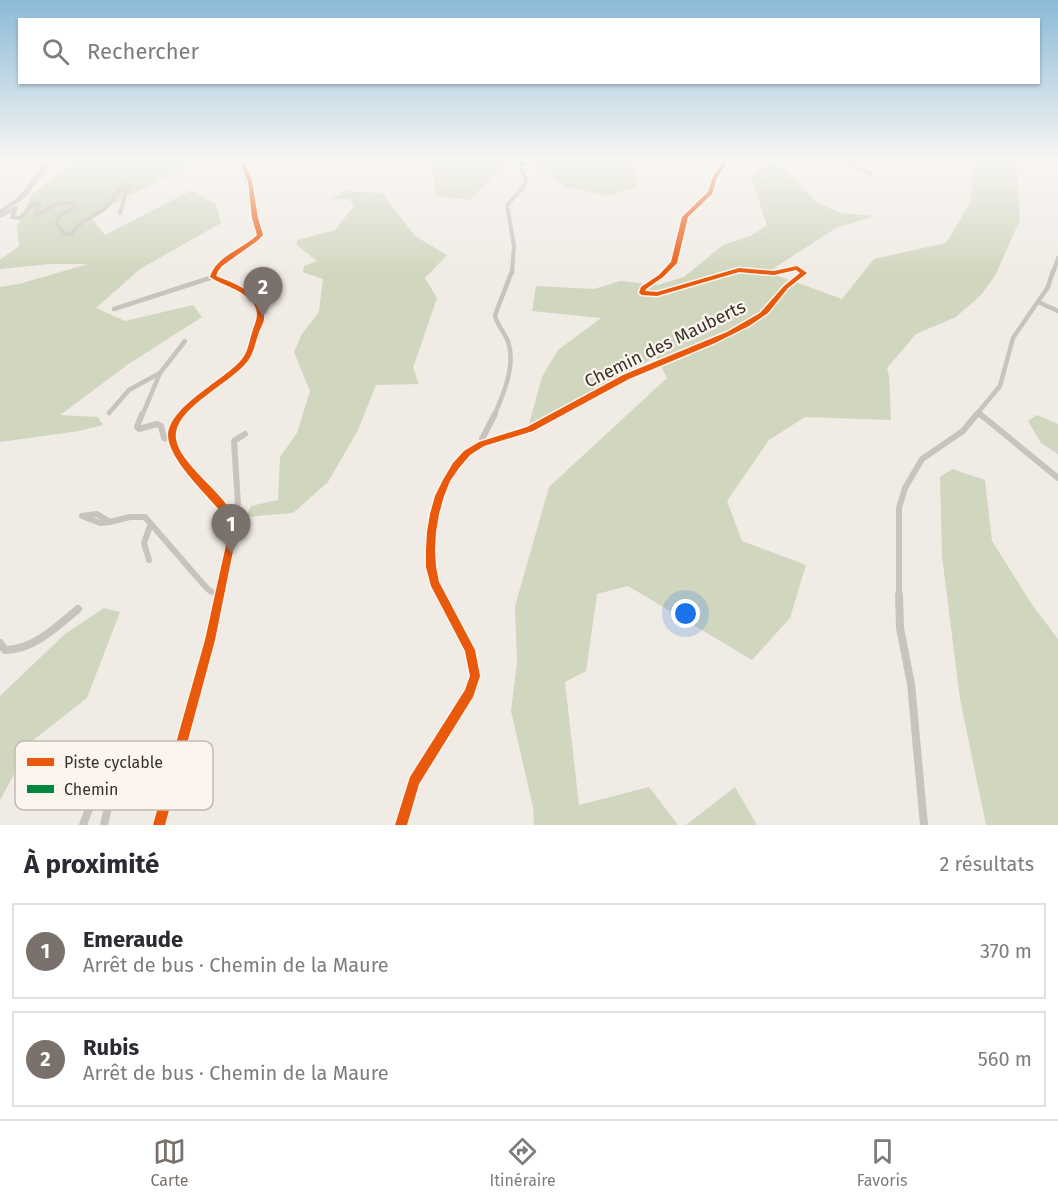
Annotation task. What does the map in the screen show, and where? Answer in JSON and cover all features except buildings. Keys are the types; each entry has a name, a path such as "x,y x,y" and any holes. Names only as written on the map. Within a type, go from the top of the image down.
{"street":[{"path":"0,214 22,198"},
{"path":"0,214 16,208 12,217 20,218 29,206 35,204 40,205 35,212 37,215 53,204 74,203 74,207 59,216 57,224 63,233 72,234 81,221 105,209 112,198"},
{"path":"120,213 125,198"},
{"path":"213,277 213,272 220,265 260,235 252,198"},
{"path":"400,825 414,781 469,693 474,676 470,650 434,583 430,547 441,489 461,459 483,443 482,439 496,417 509,364 511,348 495,318 498,303 506,292 514,268 514,231 507,205 514,198"},
{"name":"Chemin des Mauberts","path":"483,443 529,430 628,376 722,337 762,314 786,287 804,273 797,268 774,273 744,270 657,294 642,292 643,288 662,276 674,262 685,217 706,198"},
{"path":"924,825 911,684 900,628 897,534 899,508 905,488 922,459 956,436 1000,386 1013,338 1048,287 1058,258"},
{"path":"114,309 213,277 237,286 261,314"},
{"path":"231,519 180,455 171,438 172,430 183,415 246,359 261,314 266,289"},
{"path":"1038,302 1058,311"},
{"path":"171,438 164,438 157,424 137,428 160,373 185,341"},
{"path":"109,413 129,390 160,373"},
{"path":"978,413 1058,478"},
{"path":"182,741 210,640 232,536 231,519 238,504 234,441 245,435"},
{"path":"111,524 140,516 146,517 150,525 203,584 210,591 220,595"},
{"path":"149,560 144,543 150,525"},
{"path":"0,643 4,650 16,650 54,628 78,609"},
{"path":"83,825 89,810"},
{"path":"104,825 107,810"},
{"path":"159,825 163,810"}],"green space":[{"path":"30,198 126,198 90,216 105,235 178,198 204,198 216,205 221,223 140,269 96,308 125,321 193,305 202,317 130,363 60,415 98,417 103,425 79,431 0,442 0,287 19,284 88,264 50,264 0,269 0,260 19,246 17,226"},
{"path":"385,198 415,236 447,255 425,278 437,298 413,368 419,384 376,385 358,430 328,482 293,513 246,517 251,506 278,500 280,457 297,433 310,391 294,352 302,334 319,312 323,279 303,272 304,266 317,261 297,245 297,240 335,230 354,206 349,199 332,199"},
{"path":"448,198 472,198 470,200"},
{"path":"758,198 812,198 840,213 875,216 836,228 768,272 842,299 874,259 946,243 971,198 1018,198 1020,220 995,276 981,295 956,317 916,334 887,368 891,420 805,417 769,440 727,501 742,541 806,565 790,618 752,660 628,586 597,594 586,671 565,682 579,805 649,787 678,825 534,825 533,807 511,711 517,662 515,606 549,487 667,378 656,357 529,424 542,377 558,350 601,318 532,311 536,286 594,289 620,281 658,285 684,277 723,245 750,236 767,225"},
{"path":"1037,415 1058,424 1058,454 1041,443 1028,421"},
{"path":"952,469 985,480 992,541 1033,606 1058,639 1058,825 986,825 960,699 942,556 940,477"},
{"path":"104,608 120,612 87,698 32,741 15,741 15,772 0,800 0,696 65,634"},
{"path":"735,787 757,825 686,825"}],"cycle path":[{"path":"182,741 210,640 232,536 232,524 224,510 177,452 172,441 172,432 185,411 238,368 251,350 261,318 259,309 249,296 235,286 213,277 215,271 226,259 249,245 260,235 252,198"},
{"path":"401,825 414,781 469,693 475,676 470,650 434,583 431,567 431,532 434,514 447,480 456,465 467,453 482,444 530,429 626,377 730,334 762,314 786,287 804,273 797,268 774,273 739,270 657,294 642,293 643,288 661,276 674,263 685,217 705,198"},
{"path":"159,825 163,810"}],"place":[{"name":"Rubis","path":"263,317"},
{"name":"Emeraude","path":"231,554"}]}
